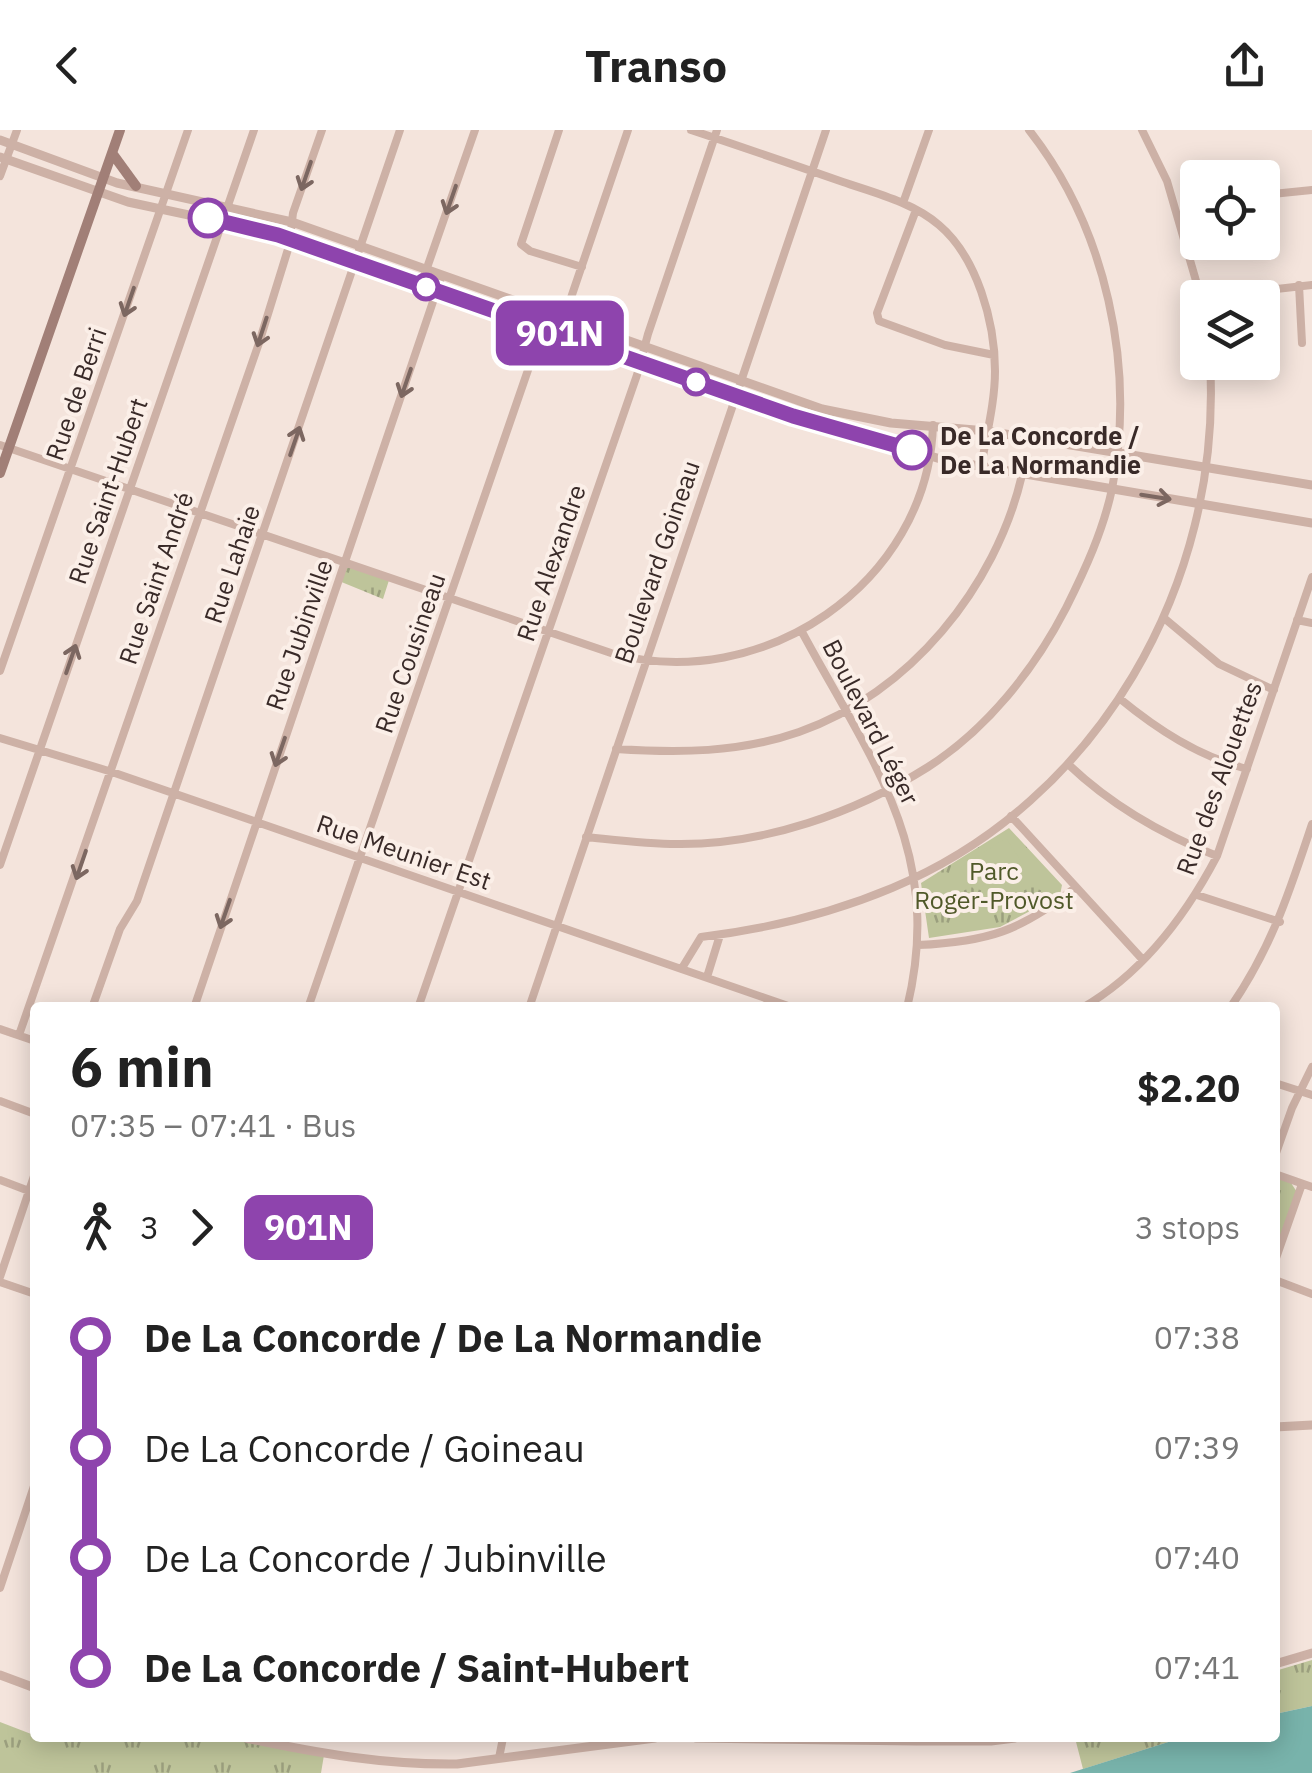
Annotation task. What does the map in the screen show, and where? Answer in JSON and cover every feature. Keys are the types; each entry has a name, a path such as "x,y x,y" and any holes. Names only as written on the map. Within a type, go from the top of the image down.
{"main road":[{"path":"0,473 4,446 120,130"},
{"path":"112,153 136,186"}],"street":[{"path":"0,176 3,158 17,130"},
{"name":"Rue de Berri","path":"0,670 188,130"},
{"name":"Rue Saint-Hubert","path":"0,865 254,130"},
{"name":"Rue Saint André","path":"32,1002 259,344 322,130"},
{"name":"Rue Lahaie","path":"94,1002 120,930 137,901 175,794 400,130"},
{"path":"421,285 475,130"},
{"path":"559,130 521,244 530,251 582,267"},
{"path":"560,333 628,130"},
{"path":"691,130 716,134 903,203 943,228 965,256 985,308 994,355 994,387 981,468"},
{"name":"Boulevard Goineau","path":"531,1002 826,130"},
{"path":"903,203 928,130"},
{"path":"586,838 676,844 767,835 838,812 928,766 957,744 998,706 1049,642 1087,566 1112,490 1120,393 1101,268 1089,233 1057,170 1028,130"},
{"path":"1146,131 1180,218"},
{"name":"Rue Alexandre","path":"420,1002 716,134"},
{"path":"0,140 136,186 292,222 846,415 891,423 987,430 1312,485"},
{"path":"3,158 161,210 290,239 735,395 930,456 981,468 1312,523"},
{"path":"1280,193 1312,190"},
{"path":"916,210 878,313 879,321 944,345 994,355"},
{"name":"Rue Jubinville","path":"196,1002 442,275"},
{"path":"1299,285 1302,343"},
{"path":"1280,289 1312,285"},
{"name":"Rue Cousineau","path":"310,1002 548,312"},
{"path":"682,968 701,937 834,911 914,877 965,849 1010,816 1068,764 1120,698 1164,618 1191,546 1206,468 1209,380"},
{"path":"4,446 549,632 644,662 674,664 740,654 802,632 845,600 891,552 908,524 930,456 934,425"},
{"path":"616,749 689,753 730,748 798,732 844,712 919,658 952,620 1008,526 1022,475"},
{"name":"Rue des Alouettes","path":"1093,1002 1170,933 1197,895 1217,856 1312,577"},
{"path":"1164,618 1219,664 1274,690"},
{"path":"1297,620 1312,623"},
{"name":"Boulevard Léger","path":"802,632 886,788 911,852 918,899 918,944 908,1002"},
{"path":"1120,698 1152,725 1188,746 1220,762 1247,769"},
{"name":"Rue Meunier Est","path":"0,738 112,772 777,1002"},
{"path":"1068,764 1090,786 1148,825 1217,856"},
{"path":"1010,816 1142,960"},
{"path":"1234,1002 1280,922 1312,824"},
{"path":"918,944 956,943 1014,928 1042,914 1076,887"},
{"path":"1197,895 1280,922"},
{"path":"707,977 720,935"},
{"path":"1102,997 1102,1002"},
{"name":"Rue Saint André","path":"20,1036 30,1007"},
{"path":"0,1029 30,1039"},
{"path":"1280,1144 1312,1066"},
{"path":"1280,1085 1312,1095"},
{"path":"0,1102 30,1112"},
{"path":"1280,1176 1307,1186 1280,1249"},
{"path":"0,1180 29,1190"},
{"path":"30,1187 0,1280 30,1292"},
{"path":"1280,1282 1312,1294"},
{"path":"1280,1428 1312,1425"},
{"path":"0,1588 30,1498"},
{"path":"1280,1663 1312,1653"},
{"path":"0,1675 30,1686"},
{"path":"276,1742 324,1754 386,1762 457,1764 624,1742"},
{"path":"499,1758 502,1742"}],"green space":[{"path":"346,561 390,577 383,599 339,581"},
{"name":"Parc Roger-Provost","path":"1009,828 1062,885 1060,895 1000,927 929,938 921,883"},
{"path":"1006,838 1021,861 975,891 960,868"},
{"path":"1280,1178 1291,1183 1297,1192 1280,1238"},
{"path":"1312,1660 1312,1706 1280,1713 1280,1670"},
{"path":"0,1722 30,1734 30,1742 264,1742 324,1755 321,1773 0,1773"},
{"path":"1076,1742 1168,1742 1083,1769"},
{"path":"0,1748 89,1765 94,1773 0,1773"}],"water":[{"path":"1312,1706 1312,1773 1070,1773 1168,1742 1280,1742 1280,1713"}],"bus line":[{"name":"901N","path":"208,218 278,235 793,416 912,450"}],"place":[{"name":"De La Concorde / De La Normandie","path":"912,450"}]}
